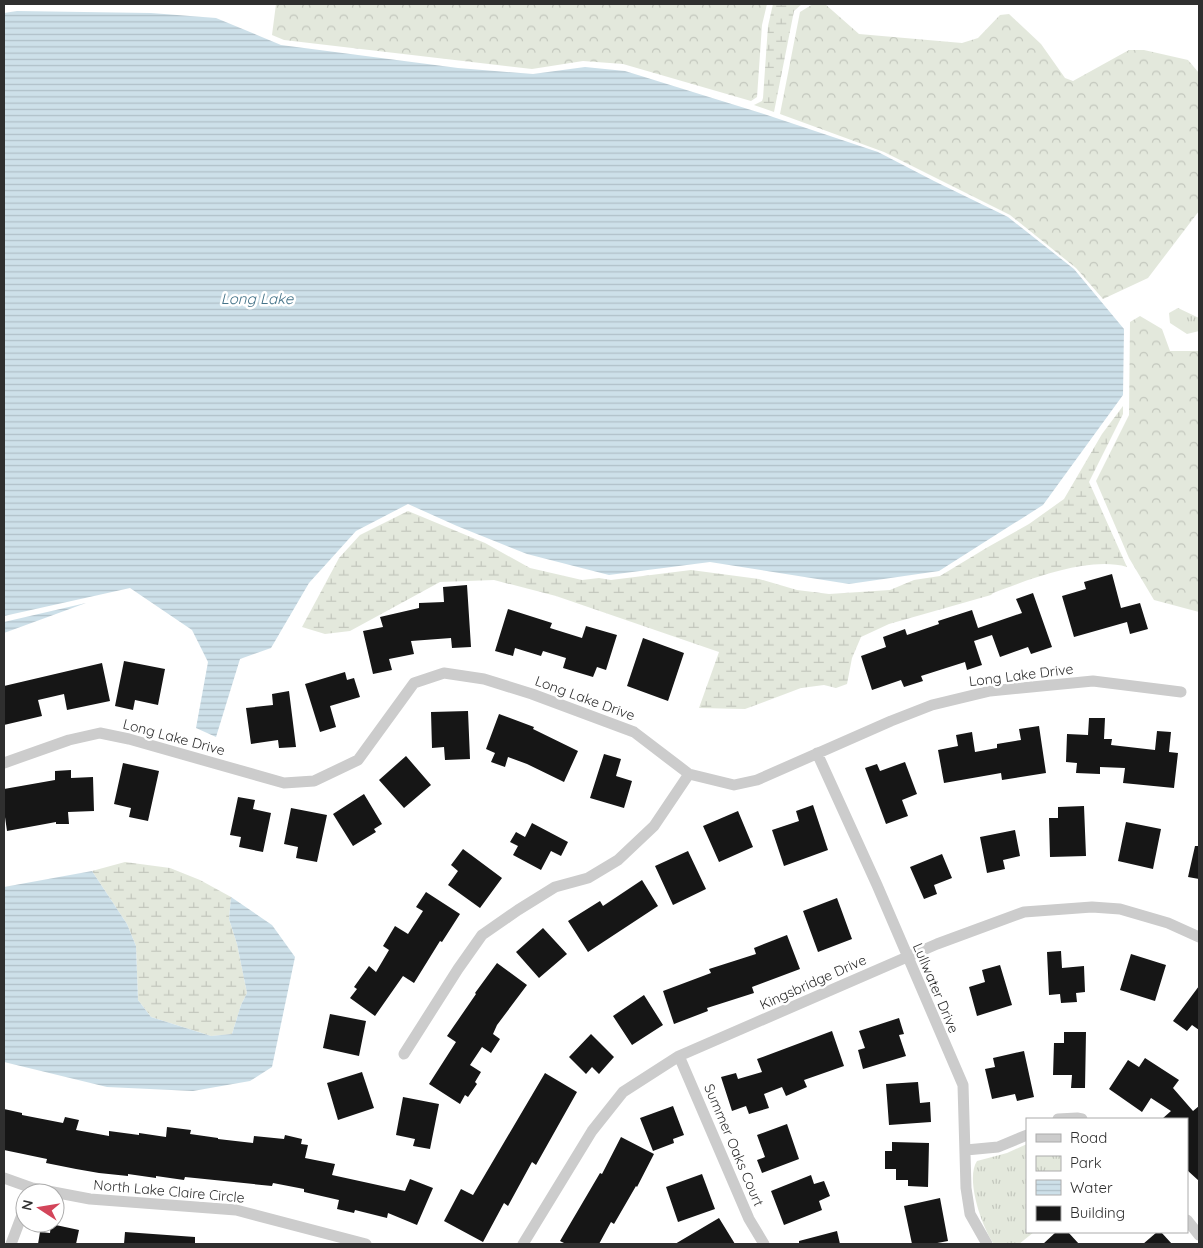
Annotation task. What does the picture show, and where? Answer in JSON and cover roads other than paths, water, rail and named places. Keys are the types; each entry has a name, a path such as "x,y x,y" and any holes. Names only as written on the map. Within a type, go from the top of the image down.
{"street":[{"name":"Long Lake Drive","path":"4,763 68,740 100,733 130,738 284,783 314,781 358,760 414,683 444,673 484,679 532,694 634,732 689,774 734,785 757,780 932,705 990,691 1093,681 1181,692"},
{"name":"Lullwater Drive","path":"817,753 877,885 962,1085 966,1188 970,1214 986,1244"},
{"path":"404,1054 482,935 518,910 555,888 588,878 618,860 654,826 689,774"},
{"name":"Kingsbridge Drive","path":"522,1244 592,1131 623,1092 680,1056 936,944 1024,912 1092,907 1120,910 1160,920 1199,937"},
{"name":"Summer Oaks Court","path":"680,1056 749,1218 764,1244"},
{"path":"966,1150 998,1148 1026,1135"},
{"name":"North Lake Claire Circle","path":"65,1196 236,1210 366,1244"},
{"path":"1188,1221 1199,1235"}],"water":[{"name":"Long Lake","path":"17,11 151,13 216,18 281,45 458,68 533,74 585,67 625,71 878,152 1008,217 1074,269 1124,329 1123,395 1043,505 939,571 849,584 710,562 609,575 527,554 408,504 356,531 309,583 271,648 240,659 216,737 196,728 208,662 192,630 130,588 4,616 4,13"},
{"path":"86,603 4,633 4,622"},
{"path":"92,871 127,924 136,946 138,1000 151,1017 211,1036 232,1034 241,1005 247,993 237,944 229,919 231,897 272,925 295,957 272,1067 250,1081 193,1091 107,1087 4,1062 4,887"}]}
